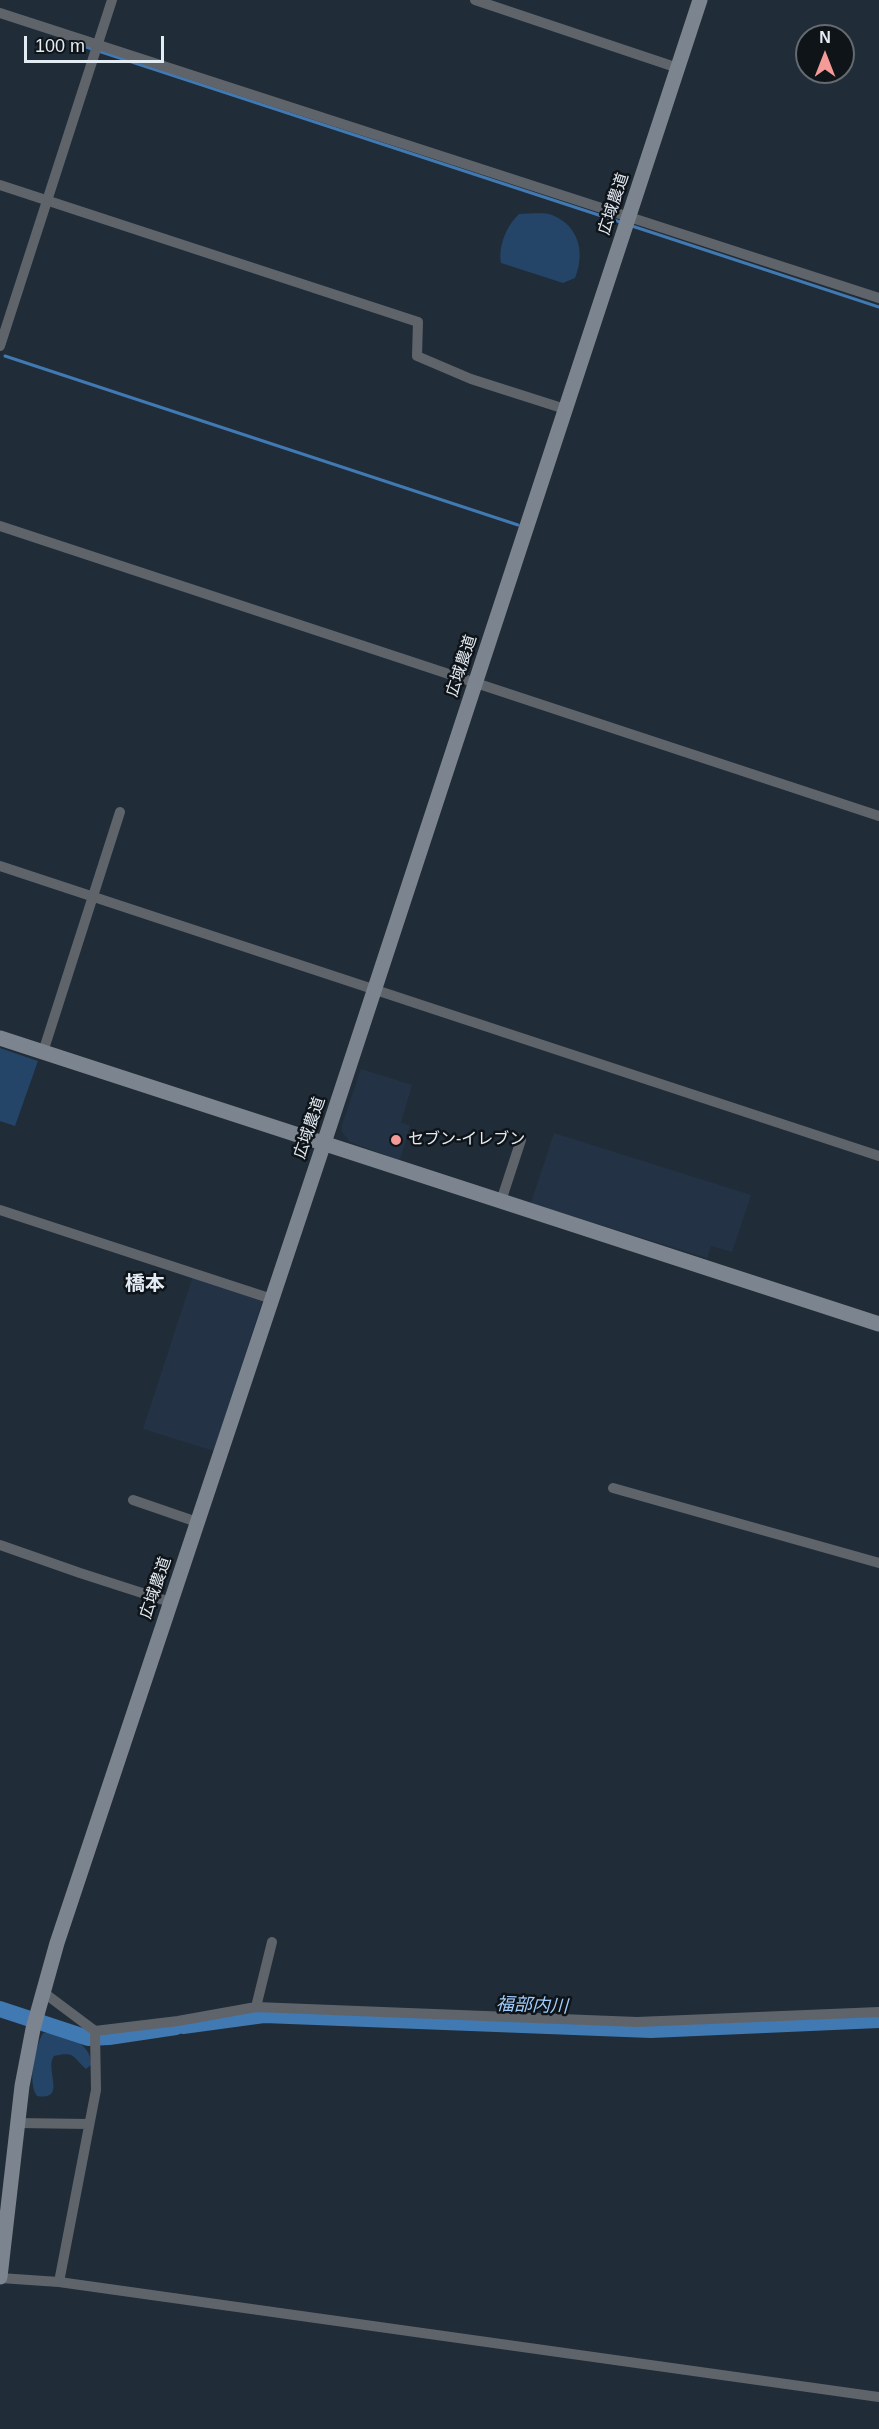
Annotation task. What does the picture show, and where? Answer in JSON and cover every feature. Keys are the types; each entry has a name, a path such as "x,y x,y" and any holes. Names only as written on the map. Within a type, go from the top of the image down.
{"street":[{"path":"0,346 112,0"},
{"path":"475,0 678,68"},
{"name":"広域農道","path":"0,2278 16,2123 43,1992 700,0"},
{"path":"0,13 96,48 879,298"},
{"path":"0,185 418,322 417,356 471,379 565,409"},
{"path":"0,526 879,816"},
{"path":"44,1053 120,812"},
{"path":"0,866 879,1156"},
{"path":"0,1038 879,1324"},
{"path":"501,1201 521,1140"},
{"path":"0,1210 272,1299"},
{"path":"613,1488 879,1563"},
{"path":"133,1500 197,1522"},
{"path":"0,1545 80,1574 170,1602"},
{"path":"256,2007 272,1942"},
{"path":"43,1992 95,2035 256,2007 637,2022 879,2012"},
{"path":"59,2282 96,2090 95,2035"},
{"path":"16,2123 89,2124"},
{"path":"0,2278 59,2282 879,2397"}],"shaded area":[{"path":"519,214 549,214 569,226 580,250 575,278 563,283 501,263 504,236"},
{"path":"0,1048 38,1061 15,1126 0,1121"},
{"path":"361,1069 412,1085 401,1122 410,1126 400,1160 350,1142 342,1132 342,1125"},
{"path":"554,1133 751,1195 732,1252 711,1246 707,1258 531,1203"},
{"path":"193,1276 263,1299 214,1451 143,1429"},
{"path":"56,2032 80,2043 88,2053 91,2065 86,2069 70,2055 54,2056 51,2068 53,2089 51,2094 37,2096 32,2074 37,2047 43,2033"}],"waterway":[{"path":"77,44 620,222"},
{"path":"632,226 879,307"},
{"path":"5,356 518,525"},
{"name":"福部内川","path":"0,2009 88,2038 176,2027"},
{"name":"福部内川","path":"183,2026 264,2015 651,2030 879,2020"}],"place":[{"name":"セブン-イレブン","path":"396,1140"}],"district":[{"name":"橋本","path":"145,1284"}]}
